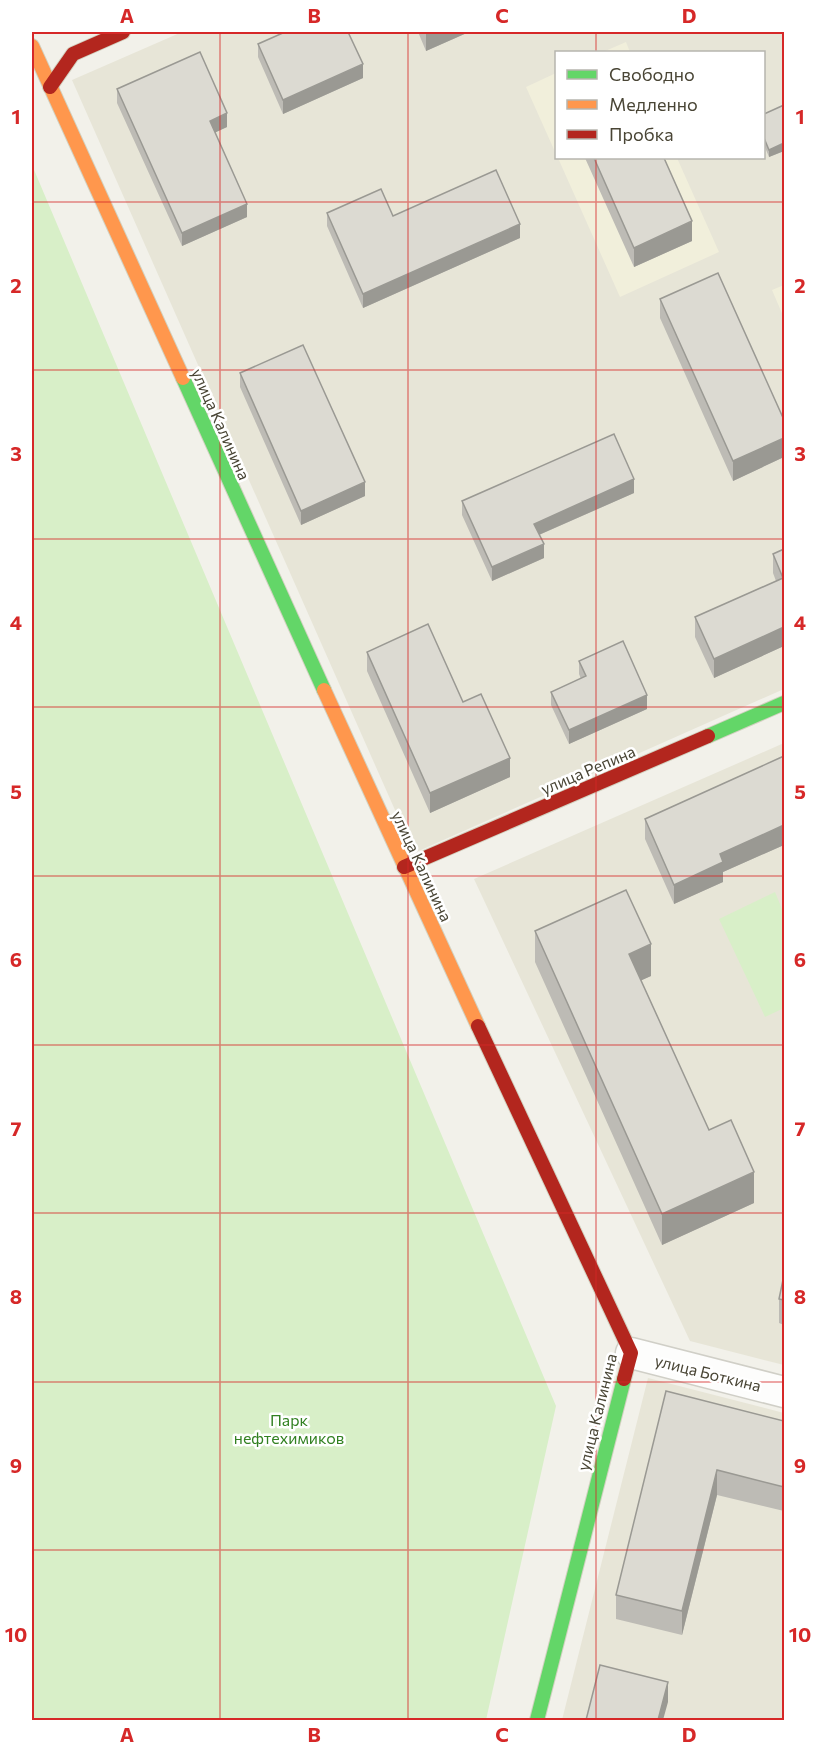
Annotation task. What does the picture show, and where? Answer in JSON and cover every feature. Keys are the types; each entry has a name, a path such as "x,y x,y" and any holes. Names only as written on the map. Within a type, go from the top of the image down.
{"street":[{"path":"41,91 73,54 123,32"},
{"name":"улица Калинина","path":"32,46 41,91 631,1353 537,1720"},
{"name":"улица Репина","path":"404,867 784,703"},
{"name":"улица Боткина","path":"631,1353 784,1392"}],"shaded area":[{"path":"182,32 784,32 784,689 414,853 72,80"},
{"path":"626,42 630,51 605,51"},
{"path":"555,73 555,152 526,87"},
{"path":"558,159 677,159 719,252 620,297"},
{"path":"784,285 784,318 772,290"},
{"path":"784,743 784,1365 690,1341 474,879"},
{"path":"648,1378 784,1413 784,1720 562,1720"}],"green space":[{"name":"Парк нефтехимиков","path":"32,165 556,1406 486,1720 32,1720"},
{"path":"775,892 784,914 784,1008 765,1017 719,919"}],"building":[{"path":"285,32 348,32 363,64 283,100 258,44"},
{"path":"200,52 227,113 210,121 247,204 182,233 117,89"},
{"path":"784,105 784,143 769,150 765,140 765,114"},
{"path":"594,159 664,159 692,221 634,248"},
{"path":"496,170 520,224 363,294 327,213 381,189 393,216"},
{"path":"718,273 784,420 784,438 733,461 660,299"},
{"path":"303,345 365,482 301,511 240,373"},
{"path":"614,434 634,479 534,524 544,544 492,567 462,501"},
{"path":"784,549 784,627 714,659 695,617 783,578 773,554"},
{"path":"428,624 463,702 481,694 510,758 430,793 367,652"},
{"path":"623,641 647,695 569,730 551,692 586,676 579,661"},
{"path":"784,756 784,825 720,854 723,862 674,885 645,819"},
{"path":"626,890 651,944 629,954 709,1130 731,1120 754,1172 662,1214 535,931"},
{"path":"784,1275 784,1300 779,1299"},
{"path":"666,1391 784,1421 784,1487 717,1470 682,1611 616,1595"},
{"path":"600,1665 668,1682 658,1720 586,1720"}],"traffic: fast":[{"path":"183,378 324,690"},
{"path":"708,736 784,703"},
{"path":"537,1720 624,1379"}],"traffic: slow":[{"path":"32,46 183,378"},
{"path":"324,690 478,1026"}],"traffic: jam":[{"path":"50,87 73,54 123,32"},
{"path":"404,867 708,736"},
{"path":"478,1026 631,1353 624,1379"}]}
